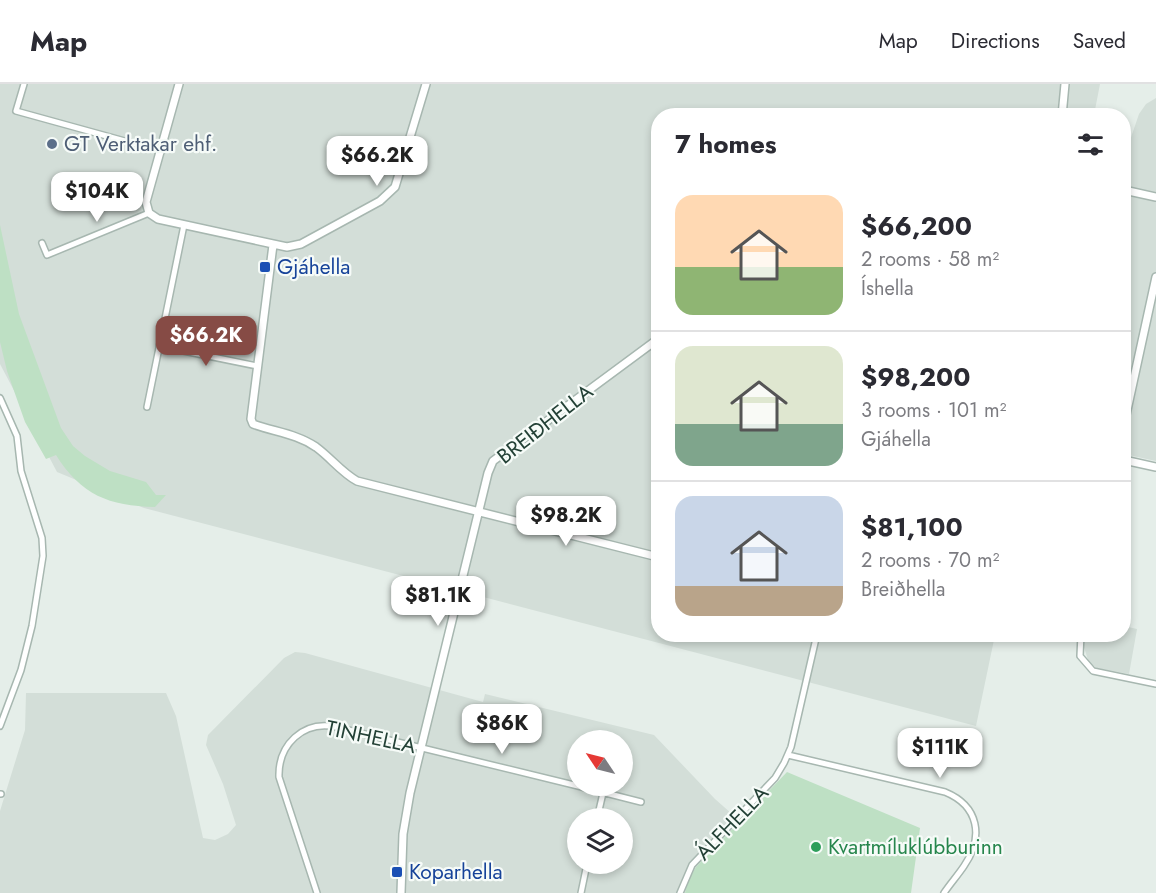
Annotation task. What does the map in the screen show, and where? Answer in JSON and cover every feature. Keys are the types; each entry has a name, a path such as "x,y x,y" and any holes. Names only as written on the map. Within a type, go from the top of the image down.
{"street":[{"path":"24,84 16,111 161,151"},
{"path":"148,213 146,202 179,84"},
{"path":"148,213 159,219 287,247 301,244 388,195 398,180 426,84"},
{"path":"1063,108 1065,84"},
{"path":"1131,192 1156,197"},
{"path":"42,243 47,255 148,213"},
{"path":"147,407 184,225"},
{"path":"273,244 251,419 253,424 286,433 316,448 336,467 357,481 651,555"},
{"path":"1131,391 1156,277"},
{"name":"BREIÐHELLA","path":"401,893 403,834 420,748 480,513 488,473 493,462 651,344"},
{"path":"159,346 257,366"},
{"path":"0,398 17,436 21,471 42,538 43,556 32,626 21,670 0,726"},
{"path":"1131,462 1156,467"},
{"name":"ÁLFHELLA","path":"680,893 692,865 775,778 788,756 815,642"},
{"path":"1081,642 1080,656 1085,665 1093,671 1156,684"},
{"name":"TINHELLA","path":"317,893 279,777 280,759 287,746 306,728 328,725 567,783"},
{"path":"788,756 945,792 963,802 973,814 974,838 965,865 944,893"},
{"name":"TINHELLA","path":"616,796 641,802"},
{"path":"581,893 586,874"}],"shaded area":[{"path":"0,84 1100,84 1095,108 651,108 651,641 144,508 57,472 0,364"},
{"path":"1156,98 1156,461 1131,456 1131,137 1139,114 1146,104"},
{"path":"1131,628 1137,629 1129,674 1097,668 1089,663 1084,642 1131,642"},
{"path":"655,642 994,642 976,726"},
{"path":"295,652 305,653 483,702 485,694 654,735 715,799 740,821 696,867 688,880 685,893 0,893 0,811 25,730 26,693 166,693 176,716 203,838 215,840 228,834 236,825 223,784 206,745 208,735 284,658"}],"green space":[{"path":"0,225 19,314 61,428 73,446 85,456 110,471 146,482 156,495 166,495 155,507 110,501 86,489 56,455 46,459 25,422 7,371 0,342"},
{"name":"Kvartmíluklúbburinn","path":"787,772 920,828 911,893 685,893 688,880 696,867"}],"place":[{"name":"GT Verktakar ehf.","path":"52,144"},
{"name":"Gjáhella","path":"265,267"},
{"name":"Kvartmíluklúbburinn","path":"816,847"},
{"name":"Koparhella","path":"397,872"}]}
